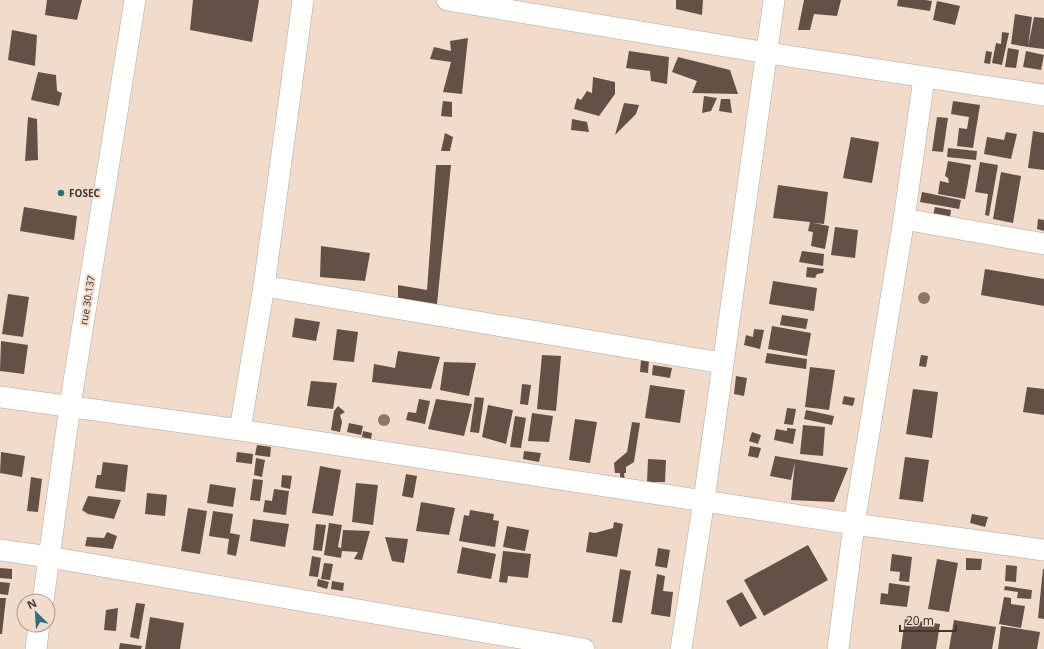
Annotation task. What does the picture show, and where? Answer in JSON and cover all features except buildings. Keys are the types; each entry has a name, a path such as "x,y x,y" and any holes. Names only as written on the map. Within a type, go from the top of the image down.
{"street":[{"name":"rue 30.137","path":"44,593 70,406 135,0"},
{"path":"240,430 264,286 303,0"},
{"path":"447,0 768,53 1044,96"},
{"path":"681,649 704,500 722,363 768,53 774,0"},
{"path":"838,649 854,524 904,219 924,78"},
{"path":"904,219 1044,244"},
{"path":"264,286 722,363"},
{"path":"0,397 240,430 854,524 1044,550"},
{"path":"0,550 49,557 584,649"},
{"path":"36,649 38,633"}],"place":[{"name":"FOSEC","path":"61,193"}]}
